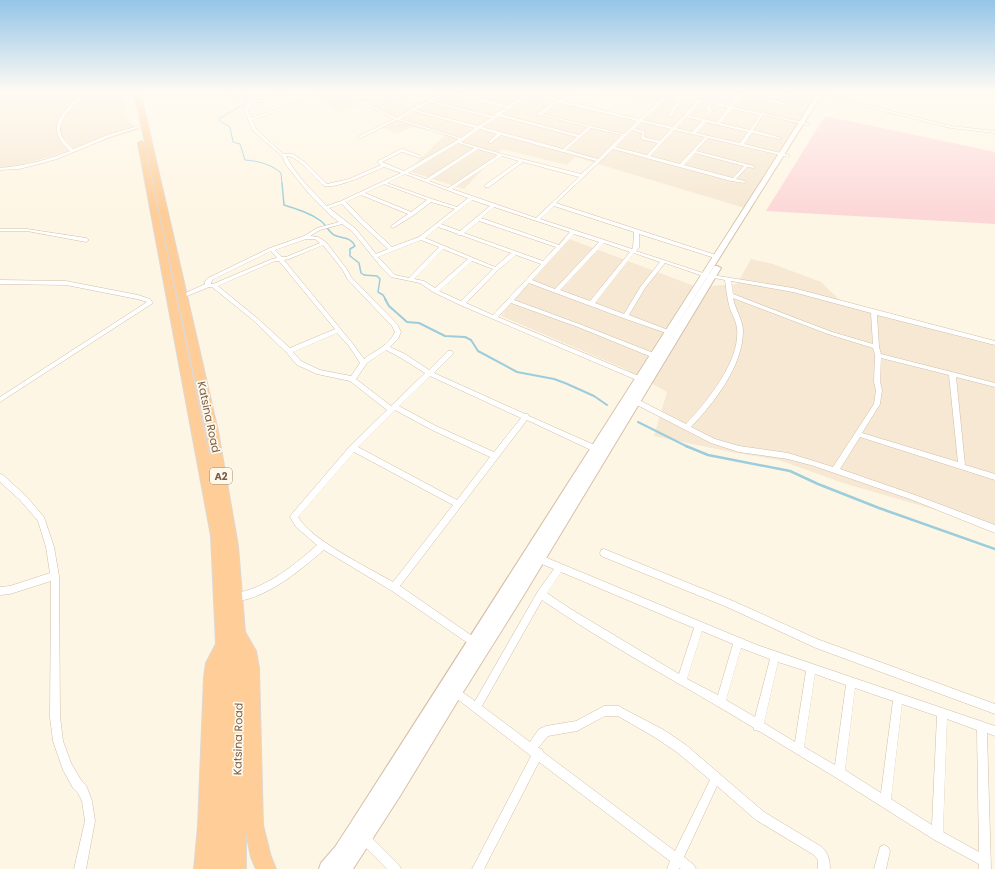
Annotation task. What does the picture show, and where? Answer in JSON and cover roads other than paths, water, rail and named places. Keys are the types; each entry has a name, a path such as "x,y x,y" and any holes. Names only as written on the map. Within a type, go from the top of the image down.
{"highway":[{"name":"Katsina Road","path":"142,132 182,296 219,469 231,546 239,656 236,869"},
{"name":"Katsina Road","path":"142,132 218,536 224,646 225,749 222,869"},
{"path":"238,634 248,651 251,668 254,825 261,857 266,869"},
{"path":"204,869 207,826 212,677 214,663 224,646"}],"main road":[{"path":"326,869 340,853 356,830 474,643 535,557 635,401 709,275 800,132"},
{"path":"348,867 364,838 395,791 535,557 596,448 668,332 709,275 717,257 785,155"}],"street":[{"path":"58,132 72,152"},
{"path":"0,169 28,165 72,152 126,132"},
{"path":"256,132 282,155 298,177 326,208 354,230 375,256 394,276 422,282 435,291 462,304 639,380"},
{"path":"360,137 371,132"},
{"path":"435,132 460,140 477,148 521,161 582,176"},
{"path":"326,208 362,194 404,173 473,132"},
{"path":"491,132 598,160"},
{"path":"563,132 579,136"},
{"path":"564,151 584,132"},
{"path":"610,132 625,135"},
{"path":"536,219 628,132"},
{"path":"642,132 644,132 642,138 660,142"},
{"path":"647,156 671,132"},
{"path":"686,132 785,155"},
{"path":"741,145 750,132"},
{"path":"752,132 780,138"},
{"path":"490,142 500,134"},
{"path":"681,166 707,137"},
{"path":"612,147 744,182"},
{"path":"426,181 477,148"},
{"path":"420,157 400,150 379,161 384,165 404,173 494,206 709,275 793,290 995,343"},
{"path":"694,152 750,166 733,180"},
{"path":"282,155 292,155 327,185 350,180 384,165"},
{"path":"449,189 501,155"},
{"path":"486,186 521,161"},
{"path":"384,183 430,200 458,208"},
{"path":"362,194 412,214"},
{"path":"375,256 421,238 471,198"},
{"path":"393,227 404,221 430,200"},
{"path":"343,202 391,249"},
{"path":"553,204 717,257"},
{"path":"460,234 494,206"},
{"path":"479,219 560,247"},
{"path":"343,222 320,229 306,237 272,249 208,281 254,319 289,351 299,363 310,369 352,379 392,408 496,456"},
{"path":"438,225 543,264"},
{"path":"0,230 26,230 86,240"},
{"path":"494,318 574,231"},
{"path":"591,304 634,251 636,244 636,231"},
{"path":"306,237 316,238 324,243 350,279 398,329 396,338 386,348 363,362 358,373 352,379"},
{"path":"421,238 496,269"},
{"path":"556,291 603,241"},
{"path":"182,296 324,243"},
{"path":"411,279 442,247"},
{"path":"272,249 363,362"},
{"path":"462,304 496,269 515,254"},
{"path":"435,291 471,259"},
{"path":"625,317 643,287 664,261"},
{"path":"686,428 727,377 740,338 740,329 730,295 728,278"},
{"path":"528,281 668,332"},
{"path":"0,282 66,283 138,297 148,300 150,303 0,400"},
{"path":"730,295 830,333 876,347"},
{"path":"511,301 580,326 654,356"},
{"path":"836,470 877,404 879,390 877,382 878,355 876,347 874,312"},
{"path":"289,351 338,330"},
{"path":"386,348 403,356 429,373 596,448"},
{"path":"450,353 392,408 353,448 294,517 295,521 300,526 323,545 394,588 474,643"},
{"path":"878,355 995,385"},
{"path":"952,374 962,468"},
{"path":"635,401 713,441 728,446 788,456 836,470 995,529"},
{"path":"394,588 526,416"},
{"path":"858,434 962,468 995,477"},
{"path":"353,448 458,504"},
{"path":"0,476 23,498 41,520 50,548 55,576 55,717 58,742 67,766 77,784 82,789 87,801 90,821 80,869"},
{"path":"235,598 263,590 283,579 302,565 323,545"},
{"path":"604,553 619,561 730,604 816,644 995,709"},
{"path":"535,557 699,626 775,656 995,731"},
{"path":"476,708 541,594 559,568"},
{"path":"0,591 10,590 55,576"},
{"path":"541,594 566,611 682,681 721,702 758,726 885,801 985,865"},
{"path":"682,681 699,626"},
{"path":"721,702 738,642"},
{"path":"758,726 775,656"},
{"path":"799,750 811,668"},
{"path":"839,773 851,682"},
{"path":"455,692 535,751 675,864 690,869"},
{"path":"885,801 898,698"},
{"path":"478,869 546,730 578,726 604,712 619,711 660,734 682,749 760,816 818,851 824,856 824,869"},
{"path":"937,835 942,713"},
{"path":"982,727 985,865"},
{"path":"675,864 716,778"},
{"path":"364,838 395,869"},
{"path":"880,869 884,851"}],"waterway":[{"path":"231,132 233,142 240,144 245,160 255,161 273,167 281,173 282,184"},
{"path":"282,183 284,205 312,216 321,221 334,235 348,239 353,243 355,246 350,249 350,256 359,263 361,273 364,275 377,276 380,279 378,292 383,295 386,300"},
{"path":"385,299 389,306 407,322 419,323 445,336 465,337 471,340 478,351 517,372 554,379 565,383 594,396 607,405"},
{"path":"638,422 686,446"},
{"path":"686,446 708,455 790,471 818,484 879,508 995,549"}]}
